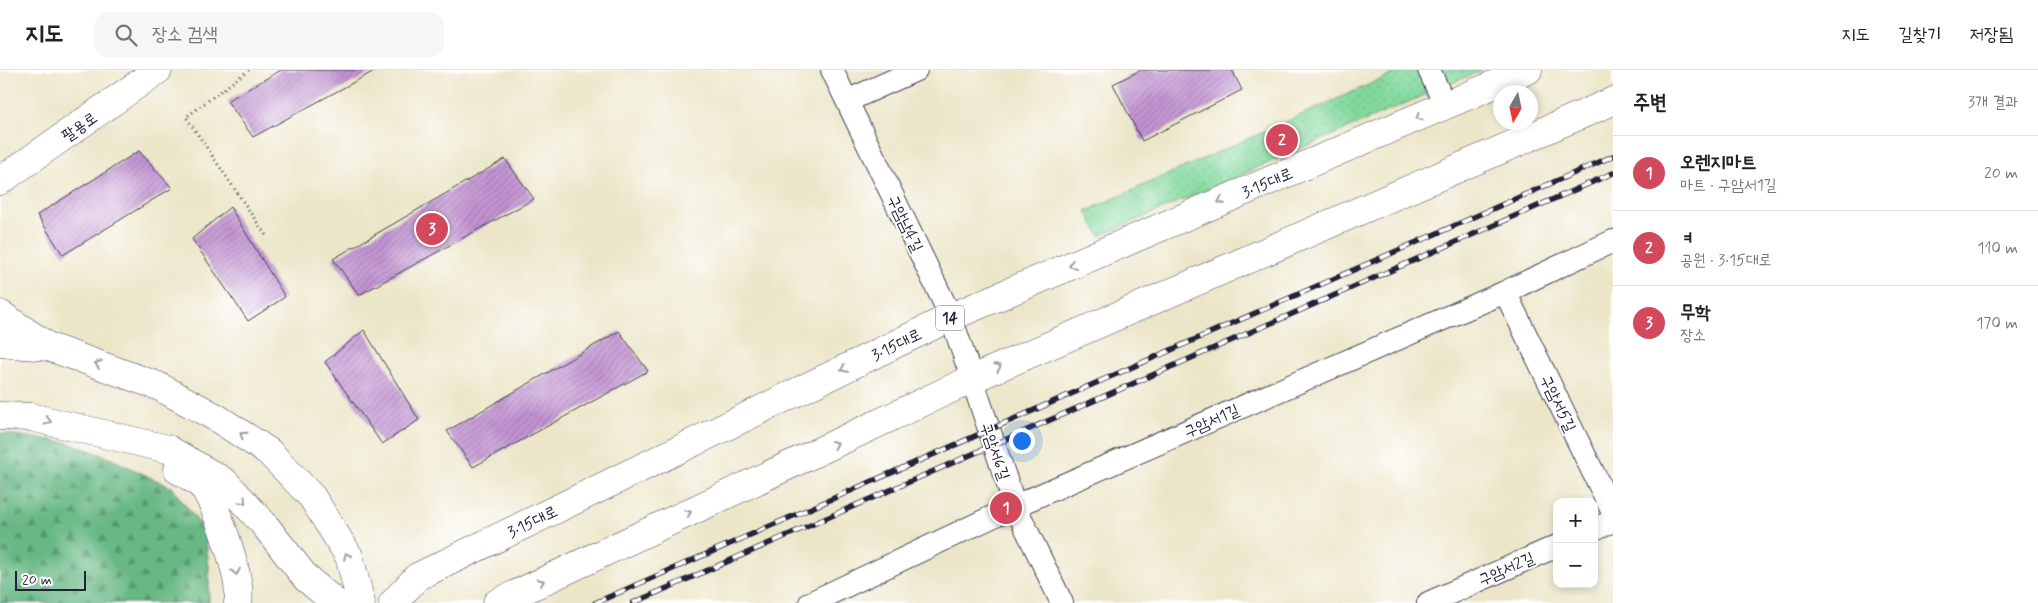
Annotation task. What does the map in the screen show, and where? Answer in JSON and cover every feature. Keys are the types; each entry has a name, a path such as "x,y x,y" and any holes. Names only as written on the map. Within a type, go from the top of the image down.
{"main road":[{"name":"팔용로","path":"0,182 158,70"},
{"name":"3·15대로","path":"392,603 418,577 951,317 1528,70"},
{"path":"497,603 972,379 1613,101"},
{"path":"0,314 49,347"},
{"path":"0,342 49,347 158,386 217,418 269,452 312,497 349,556 361,603"},
{"path":"0,416 31,417 168,449 225,482 263,523 306,578 336,603"},
{"path":"84,430 183,472 205,489 236,567 238,603"}],"street":[{"name":"구암남4길","path":"832,70 951,317 972,379"},
{"path":"847,101 916,70"},
{"path":"1429,70 1445,105"},
{"name":"구암서1길","path":"810,603 1015,506 1505,292 1613,242"},
{"name":"구암서5길","path":"1505,292 1613,514"},
{"name":"구암서6길","path":"972,379 1015,506 1062,603"},
{"path":"1598,527 1613,521"},
{"name":"구암서2길","path":"1428,603 1553,548"}],"path":[{"path":"249,70 186,116 267,237"}],"green space":[{"path":"1402,70 1482,70 1100,236 1086,211"},
{"path":"0,433 66,442 103,455 171,487 205,530 209,566 209,603 0,603"}],"building":[{"path":"281,70 376,70 253,137 227,101"},
{"path":"1141,70 1232,70 1242,90 1142,141 1113,84"},
{"path":"139,151 172,188 63,255 37,215"},
{"path":"505,159 534,199 359,295 333,259"},
{"path":"230,207 285,297 248,321 192,239"},
{"path":"364,330 419,420 382,444 325,362"},
{"path":"619,331 648,371 473,467 447,431"}],"railway":[{"path":"595,603 1613,156"},
{"path":"633,603 1613,173"}],"place":[{"name":"ㅕ","path":"1282,140"},
{"name":"무학","path":"432,229"},
{"name":"오렌지마트","path":"1006,508"}]}
